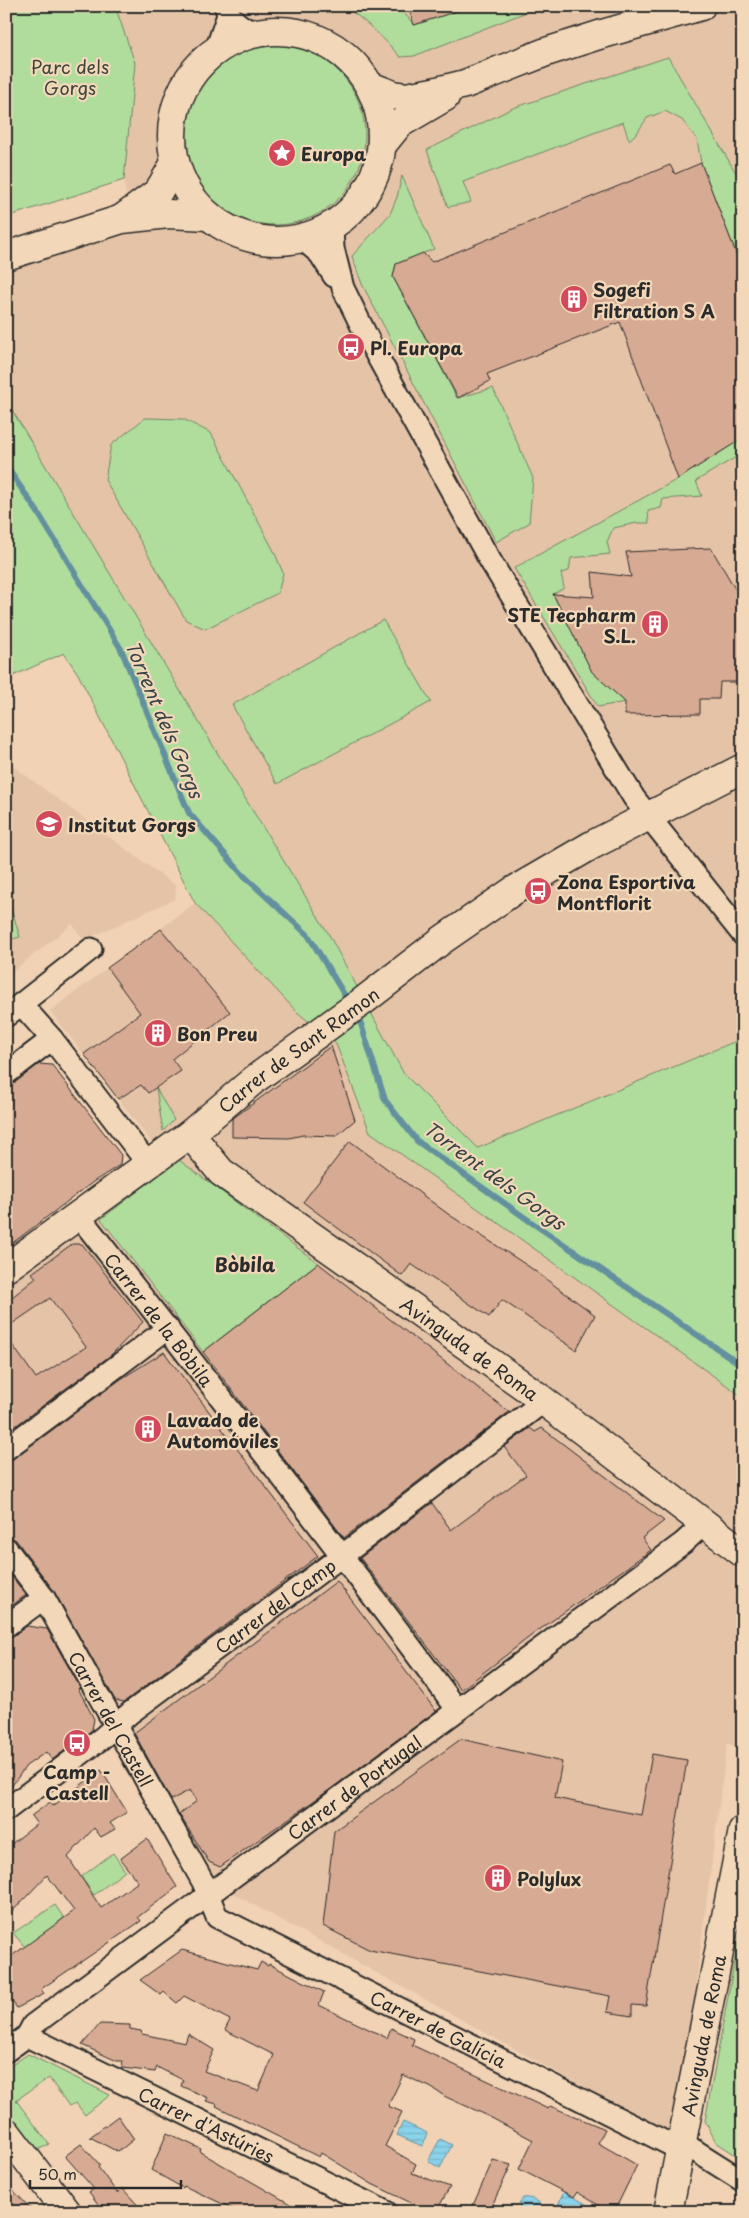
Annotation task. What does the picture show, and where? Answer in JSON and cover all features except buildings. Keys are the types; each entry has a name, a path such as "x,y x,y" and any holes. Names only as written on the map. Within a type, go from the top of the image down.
{"street":[{"path":"370,86 393,95 406,97 465,84 546,52 655,18 701,6"},
{"path":"227,10 243,27 254,33"},
{"path":"216,50 227,10"},
{"path":"293,32 320,40 335,48 349,59 370,86 380,115 382,145 377,169 366,192 351,211 332,226 301,238 279,241 256,239 228,229 209,216 188,192 175,163 171,129 177,102 194,70 216,50 236,39 254,33 293,32"},
{"path":"382,145 399,124 465,84"},
{"path":"122,219 158,192 175,163"},
{"path":"6,256 122,219 168,214 209,216"},
{"path":"332,226 333,248 343,288"},
{"path":"301,238 320,254 343,288 370,343 488,557 634,798 743,935"},
{"name":"Carrer de Sant Ramon","path":"6,1268 153,1161 194,1139 256,1079 442,940 513,891 598,842 743,768"},
{"path":"91,949 14,1010 52,1038 145,1160 153,1161"},
{"path":"6,1074 52,1038"},
{"name":"Avinguda de Roma","path":"194,1139 221,1172 544,1402 743,1554"},
{"name":"Carrer de la Bòbila","path":"79,1216 168,1328 456,1709"},
{"path":"6,1449 168,1328"},
{"name":"Carrer del Camp","path":"6,1810 102,1738 116,1724 342,1556 544,1402"},
{"name":"Carrer de Portugal","path":"6,2051 27,2036 32,2025 456,1709 683,1543 704,1524"},
{"name":"Carrer del Castell","path":"6,1548 44,1598 116,1724 202,1882 207,1896"},
{"path":"6,1626 44,1598"},
{"name":"Avinguda de Roma","path":"668,2212 743,1830"},
{"name":"Carrer de Galícia","path":"207,1896 217,1918 682,2146 743,2181"},
{"name":"Carrer d'Astúries","path":"27,2036 386,2212"},
{"path":"6,2132 67,2212"}],"shaded area":[{"path":"115,6 743,6 743,1049 736,1041 478,1148 404,1074 328,933 227,769 6,400 6,270 131,228 124,180 135,63"},
{"name":"Institut Gorgs","path":"6,761 176,886 175,899 84,940 72,924 6,977"},
{"path":"195,903 297,1012 336,1044 370,1132 743,1397 743,1747 727,1744 676,2138 212,1882 45,1584 6,1534 6,1273 156,1148 50,1011"}],"green space":[{"name":"Parc dels Gorgs","path":"6,6 115,6 135,63 124,180 6,217"},
{"path":"344,6 397,6 415,25 471,6 542,6 414,56 400,57 360,17"},
{"path":"275,45 293,47 309,52 325,60 339,71 350,85 358,101 363,117 365,135 363,153 358,169 350,185 339,199 325,210 309,218 293,223 275,225 257,223 241,218 225,210 211,199 200,185 192,169 187,153 185,135 187,117 192,101 200,85 211,71 225,60 241,52 257,47"},
{"path":"668,57 743,185 743,271 701,163 697,139 682,120 665,111 647,118 637,133 629,140 623,122 463,182 471,202 448,207 427,150 513,108"},
{"path":"402,176 434,249 396,264 393,277 457,398 493,388 533,478 529,523 496,542 362,284 352,256 390,214 397,197"},
{"path":"6,400 227,769 328,933 404,1074 478,1148 736,1041 743,1049 743,1397 370,1132 336,1044 297,1012 195,903 78,674 64,653 6,679"},
{"path":"145,418 183,419 211,433 274,551 283,573 278,593 205,629 186,620 105,480 111,445"},
{"path":"743,438 743,453 696,481 702,496 663,499 661,508 648,511 649,523 637,523 613,528 607,542 610,554 571,558 569,571 561,573 564,588 553,594 592,671 625,702 598,707 514,568 678,479"},
{"path":"383,620 431,702 277,784 232,705"},
{"path":"6,892 20,937 6,941"},
{"path":"156,1088 174,1120 163,1131"},
{"path":"179,1160 318,1263 203,1352 101,1219"},
{"path":"113,1853 125,1871 94,1895 81,1877"},
{"path":"55,1905 64,1918 25,1947 13,1933"},
{"path":"743,1915 743,2160 716,2142 705,2121"},
{"path":"28,2054 110,2095 85,2115 76,2103 69,2106 49,2078 16,2100 49,2144 36,2151 6,2111 6,2069"}],"water":[{"path":"403,2122 427,2133 422,2146 397,2135"},
{"path":"440,2139 452,2145 440,2168 428,2161"},
{"path":"564,2192 590,2206 587,2212 561,2212 556,2209"},
{"path":"523,2198 537,2201 546,2212 529,2212 527,2209 521,2208 519,2203"}],"waterway":[{"name":"Torrent dels Gorgs","path":"6,466 37,511 121,649 189,813 243,875 308,935 350,1004"},
{"name":"Torrent dels Gorgs","path":"356,1015 361,1024 385,1100 417,1141 531,1222 743,1366"}],"place":[{"name":"Europa","path":"282,153"},
{"name":"Sogefi Filtration S A","path":"574,299"},
{"name":"Pl. Europa","path":"351,347"},
{"name":"STE Tecpharm S.L.","path":"655,624"},
{"name":"Institut Gorgs","path":"49,824"},
{"name":"Zona Esportiva Montflorit","path":"538,891"},
{"name":"Bon Preu","path":"158,1033"},
{"name":"Lavado de Automóviles","path":"148,1429"},
{"name":"Camp - Castell","path":"77,1743"},
{"name":"Polylux","path":"498,1878"}],"district":[{"name":"Bòbila","path":"245,1264"}]}
